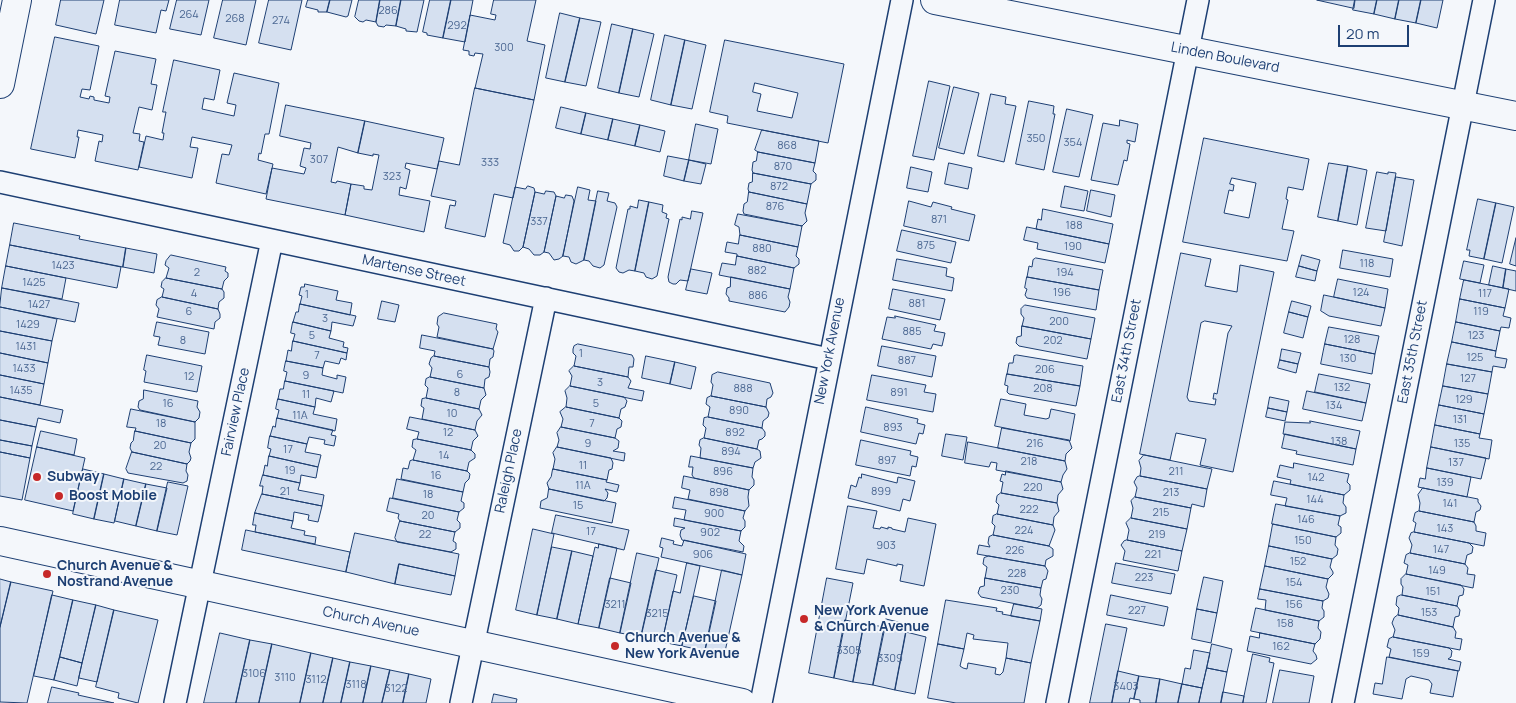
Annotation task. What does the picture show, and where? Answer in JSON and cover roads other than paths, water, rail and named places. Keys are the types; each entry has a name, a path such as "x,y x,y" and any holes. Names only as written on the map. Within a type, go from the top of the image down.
{"main road":[{"path":"0,84 17,0"},
{"name":"Linden Boulevard","path":"935,0 1516,116"},
{"name":"Church Avenue","path":"0,541 742,703"}],"street":[{"name":"New York Avenue","path":"761,703 828,359 902,0"},
{"name":"East 34th Street","path":"1057,703 1198,0"},
{"name":"East 35th Street","path":"1342,703 1484,0"},
{"name":"Martense Street","path":"0,182 828,359"},
{"name":"Fairview Place","path":"175,703 272,240"},
{"name":"Raleigh Place","path":"461,703 546,298"}],"place":[{"name":"Subway","path":"37,477"},
{"name":"Boost Mobile","path":"59,496"},
{"name":"Church Avenue & Nostrand Avenue","path":"47,574"},
{"name":"New York Avenue & Church Avenue","path":"804,619"},
{"name":"Church Avenue & New York Avenue","path":"615,646"}]}
